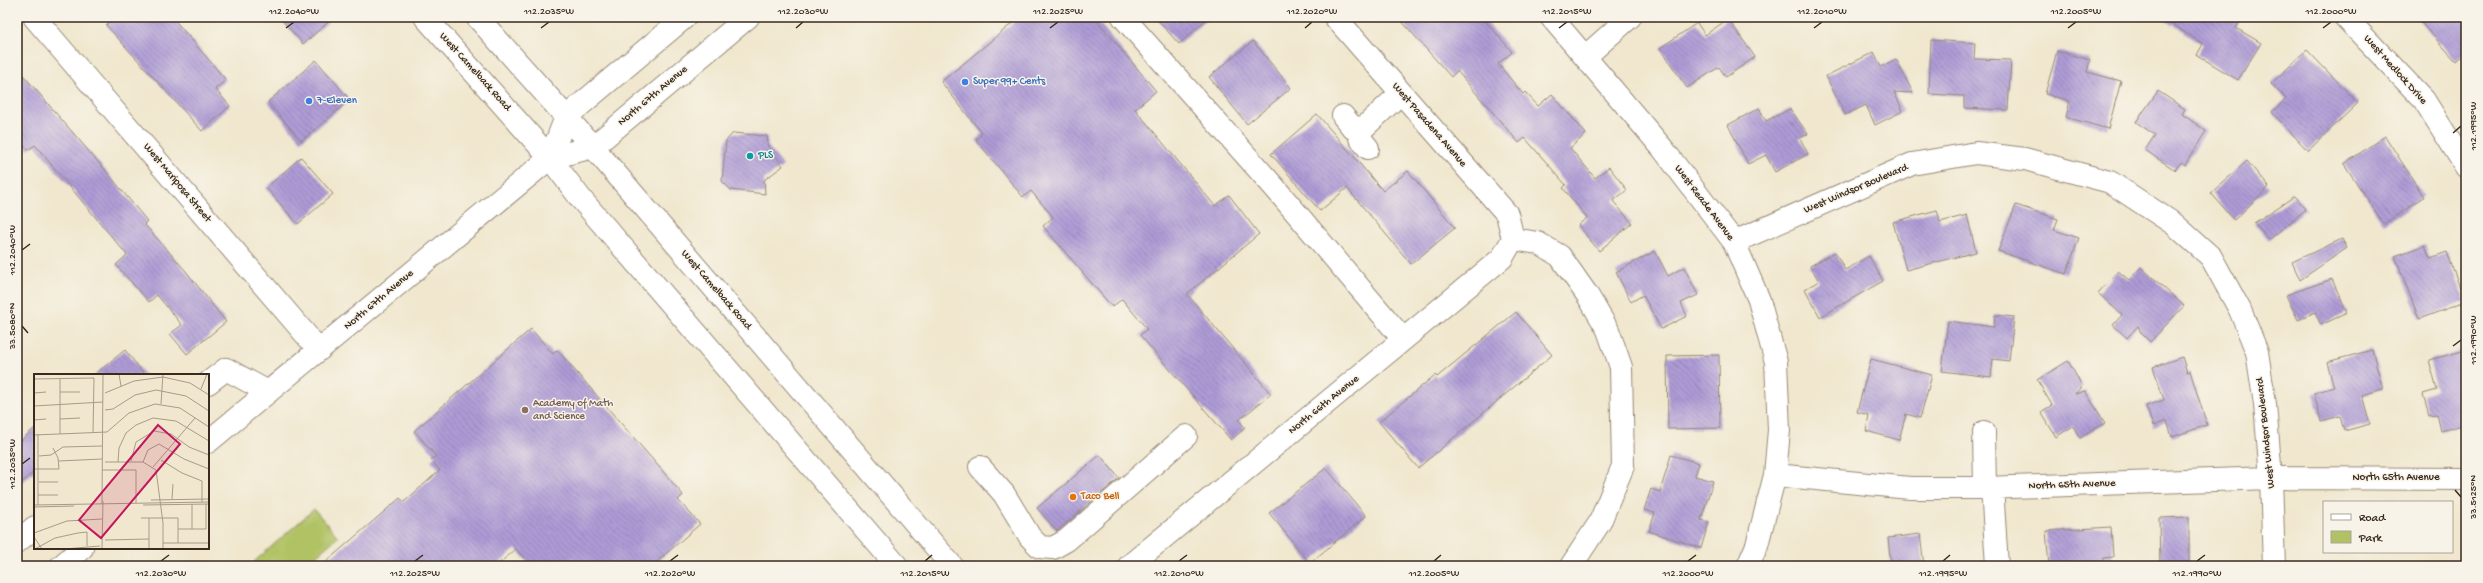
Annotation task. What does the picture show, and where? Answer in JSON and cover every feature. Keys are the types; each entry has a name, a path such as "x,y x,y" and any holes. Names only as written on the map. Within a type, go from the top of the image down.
{"street":[{"name":"West Mariposa Street","path":"34,17 319,350"},
{"name":"West Camelback Road","path":"425,17 550,158 581,199 897,566"},
{"name":"West Camelback Road","path":"477,17 593,148 952,566"},
{"name":"North 67th Avenue","path":"550,158 566,117 686,17"},
{"name":"North 67th Avenue","path":"209,441 550,158 593,148 748,17"},
{"path":"1123,17 1275,188 1403,339"},
{"name":"West Pasadena Avenue","path":"1335,17 1506,214 1513,239"},
{"name":"West Reade Avenue","path":"1551,17 1586,56 1663,149 1734,242 1759,300 1776,362 1779,430 1775,475"},
{"path":"1586,56 1630,17"},
{"name":"West Medlock Drive","path":"2345,17 2424,100 2466,167"},
{"path":"1368,148 1360,138 1360,132 1402,93"},
{"path":"1343,116 1353,128 1364,127"},
{"name":"West Windsor Boulevard","path":"1734,242 1912,164 1976,153 2025,159 2110,182 2174,224 2211,257 2240,310 2256,352 2265,404 2271,478 2274,566"},
{"path":"1513,239 1538,242 1560,256 1588,296 1608,330 1621,367 1622,466 1600,522 1572,566"},
{"name":"North 66th Avenue","path":"1129,566 1502,258 1513,239"},
{"path":"209,382 226,369 268,392"},
{"path":"1984,432 1988,488 1997,566"},
{"path":"980,467 1004,494 1030,537 1040,547 1053,548 1067,540 1186,436"},
{"path":"1748,566 1757,545 1775,475"},
{"name":"North 65th Avenue","path":"1775,475 1910,488 1988,488 2271,478 2466,478"},
{"path":"17,542 34,528"},
{"path":"61,566 81,549"}],"green space":[{"path":"314,509 338,537 304,566 257,566 254,562"}],"building":[{"path":"115,17 172,17 226,80 215,89 230,106 202,131 106,25"},
{"path":"279,17 334,17 303,44"},
{"path":"1020,17 1094,17 1156,91 1135,109 1215,206 1229,195 1259,234 1187,294 1271,394 1239,420 1245,428 1231,440 1140,335 1147,329 1122,299 1112,307 1043,226 1053,217 1031,191 1023,197 976,140 982,133 941,82"},
{"path":"1155,17 1209,17 1179,44"},
{"path":"1398,17 1482,17 1512,52 1498,64 1523,94 1525,92 1538,106 1552,94 1586,134 1570,148 1595,178 1609,167 1627,190 1613,201 1632,223 1599,251 1578,225 1587,218 1563,188 1566,185 1525,138 1519,143 1457,71 1451,77"},
{"path":"2161,17 2243,17 2236,28 2261,43 2238,80 2197,55 2203,44"},
{"path":"2416,17 2466,17 2466,52 2456,61"},
{"path":"1728,19 1755,57 1726,77 1719,67 1687,88 1660,48 1697,23 1705,35"},
{"path":"1931,40 1975,43 1974,59 2011,60 2008,110 1964,108 1964,96 1929,94"},
{"path":"1253,41 1291,88 1247,124 1209,77"},
{"path":"2307,50 2358,103 2308,151 2272,112 2286,99 2271,84"},
{"path":"2057,51 2090,60 2087,72 2121,81 2108,129 2066,117 2070,101 2045,94"},
{"path":"1874,52 1881,67 1896,59 1913,93 1894,92 1903,111 1875,125 1866,105 1845,115 1826,76"},
{"name":"7-Eleven","path":"316,60 350,100 301,141 268,102"},
{"path":"17,68 147,221 144,224 185,270 226,322 187,354 170,334 182,325 157,295 149,302 116,265 127,255 35,145 28,150 17,138"},
{"path":"2158,91 2185,109 2182,114 2206,131 2185,165 2181,162 2175,170 2145,150 2155,135 2136,122"},
{"path":"1759,108 1766,121 1790,109 1808,134 1800,138 1808,154 1775,172 1766,155 1748,164 1728,125"},
{"path":"1317,114 1383,191 1408,171 1455,228 1411,264 1347,188 1320,211 1271,154"},
{"name":"PLS","path":"733,133 767,136 768,146 783,166 764,180 765,194 731,190 722,181 726,141"},
{"path":"2385,136 2424,197 2384,224 2344,164"},
{"path":"301,157 333,194 298,224 266,188"},
{"path":"2247,161 2269,187 2234,220 2211,193"},
{"path":"2295,196 2306,209 2269,240 2254,223"},
{"path":"2016,205 2058,219 2054,230 2079,238 2066,274 1998,251"},
{"path":"1937,210 1940,222 1967,215 1976,252 1906,270 1893,222"},
{"path":"2342,239 2347,248 2300,280 2292,262"},
{"path":"2425,245 2430,258 2447,252 2465,302 2419,319 2395,256"},
{"path":"1655,251 1668,276 1684,267 1698,295 1681,303 1687,316 1661,329 1643,295 1631,302 1616,272"},
{"path":"1835,252 1845,270 1869,256 1883,281 1820,317 1805,289 1819,281 1810,266"},
{"path":"2141,267 2184,306 2150,342 2141,333 2138,326 2127,338 2113,325 2122,315 2098,293 2118,271 2129,280"},
{"path":"2332,279 2347,313 2321,325 2315,312 2298,320 2286,295"},
{"path":"1516,312 1552,355 1418,468 1379,422 1435,375 1437,377"},
{"path":"1995,315 2014,317 2009,361 1993,359 1991,377 1942,371 1948,321 1994,327"},
{"path":"531,329 553,354 557,350 660,468 683,495 678,500 700,524 652,566 531,566 516,549 496,566 321,566 400,498 404,502 440,470 431,460 436,456 414,431"},
{"path":"125,350 144,374 95,374"},
{"path":"2372,350 2383,389 2362,395 2370,424 2344,431 2340,416 2321,421 2314,393 2334,387 2327,362"},
{"path":"2466,350 2466,424 2441,431 2437,414 2429,415 2423,394 2437,390 2429,360"},
{"path":"1719,355 1720,428 1668,429 1667,356"},
{"path":"2182,357 2187,372 2190,371 2207,425 2172,437 2167,421 2153,426 2146,406 2164,400 2153,367"},
{"path":"1871,359 1932,375 1920,418 1906,414 1899,440 1866,431 1869,415 1857,412"},
{"path":"2068,361 2082,386 2075,394 2085,391 2105,423 2080,438 2073,426 2056,437 2041,412 2052,405 2037,380"},
{"path":"34,429 34,472 17,487 17,444"},
{"name":"Taco Bell","path":"1100,455 1119,478 1057,531 1037,508"},
{"path":"1671,455 1699,463 1695,476 1713,481 1701,520 1709,522 1701,548 1649,531 1655,513 1644,510 1651,489 1660,492"},
{"path":"1326,468 1366,516 1310,563 1269,513"},
{"path":"2189,517 2189,566 2160,566 2159,518"},
{"path":"2111,527 2113,557 2103,558 2104,566 2049,566 2046,531"},
{"path":"1920,534 1924,566 1891,566 1888,538"}],"place":[{"name":"Super 99+ Cents","path":"965,82"},
{"name":"7-Eleven","path":"309,101"},
{"name":"PLS","path":"750,156"},
{"name":"Academy of Math and Science","path":"525,410"},
{"name":"Taco Bell","path":"1073,497"}]}
